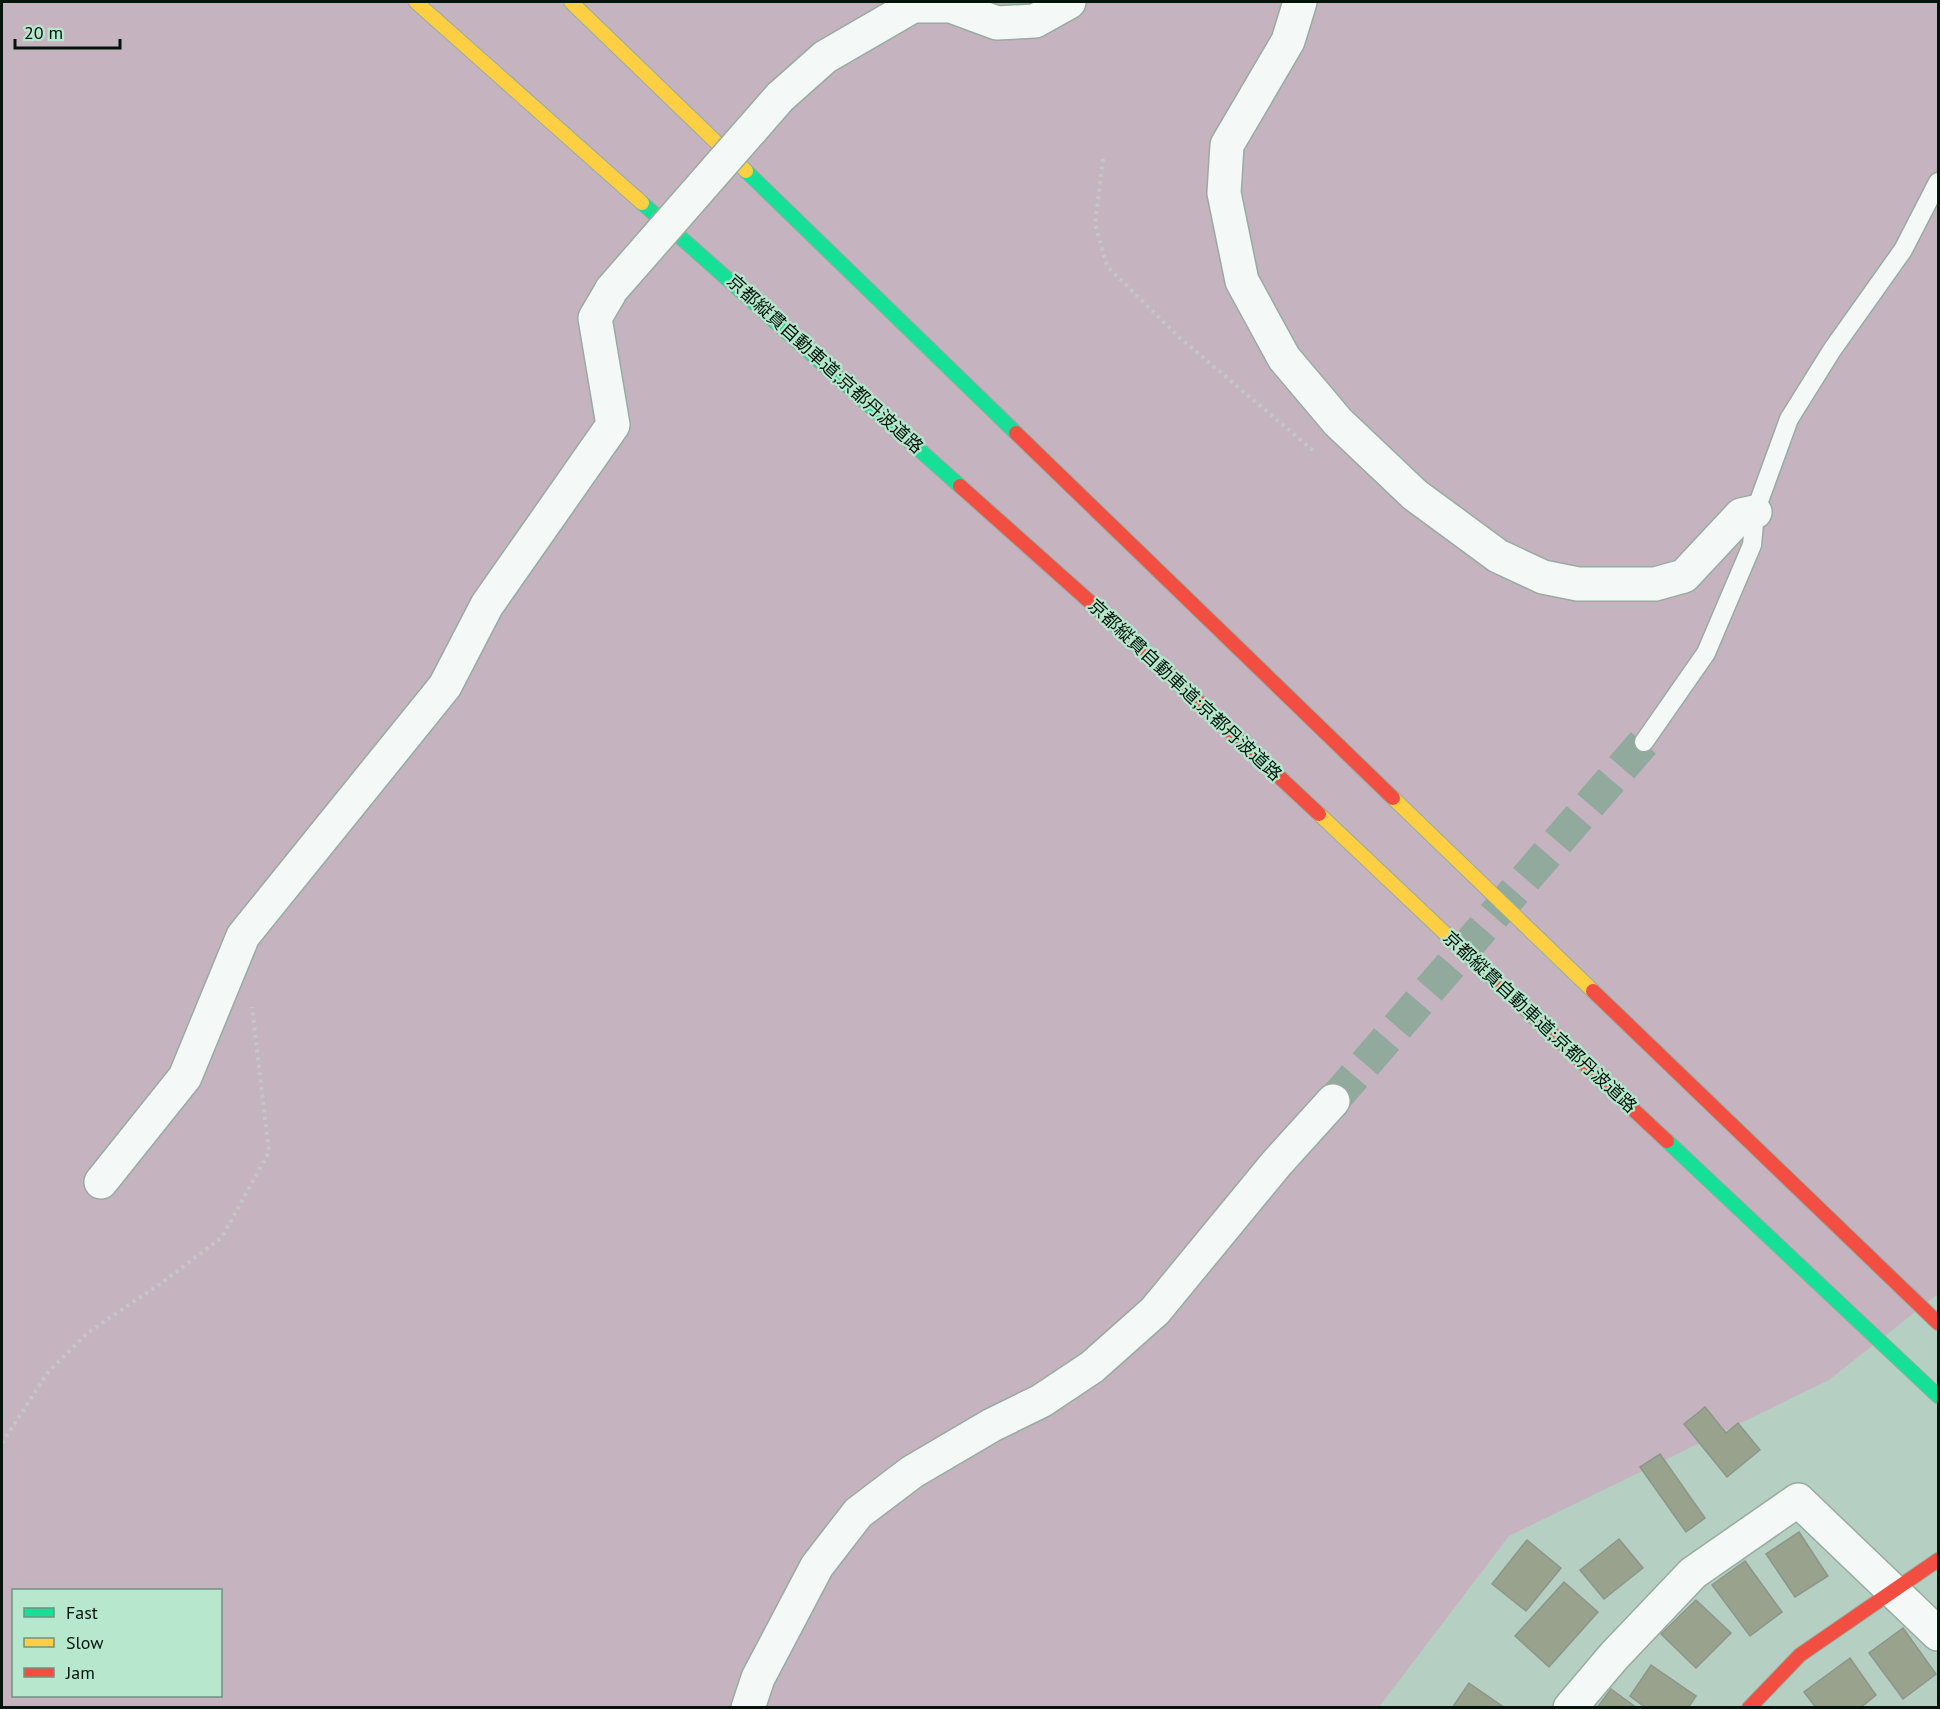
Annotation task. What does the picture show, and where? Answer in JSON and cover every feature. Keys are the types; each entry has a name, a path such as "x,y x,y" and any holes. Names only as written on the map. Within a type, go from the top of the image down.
{"main road":[{"name":"京都縦貫自動車道;京都丹波道路","path":"416,2 1136,643 1938,1396"},
{"path":"571,2 1938,1323"},
{"path":"1749,1707 1800,1655 1933,1563"}],"street":[{"path":"101,1182 185,1077 243,936 445,686 487,605 613,425 595,318 612,289 780,97 825,57 913,6 951,6 997,23 1035,21 1068,2"},
{"path":"1300,2 1288,41 1227,145 1224,193 1242,280 1284,358 1338,422 1415,495 1498,556 1543,577 1578,584 1655,584 1684,576 1741,515 1755,512"},
{"path":"748,1707 758,1678 817,1566 858,1513 912,1472 992,1425 1041,1401 1092,1367 1155,1311 1276,1164 1333,1101"},
{"path":"1570,1707 1614,1656 1693,1573 1798,1500 1938,1634"}],"lane":[{"path":"1644,742 1706,654 1752,545 1755,512 1789,419 1832,350 1902,250 1938,182"}],"path":[{"path":"1103,159 1095,224 1107,266 1180,338 1322,457"},
{"path":"2,1443 48,1371 87,1333 163,1282 222,1237 269,1152 251,1004"}],"shaded area":[{"path":"2,2 1938,2 1938,1294 1829,1380 1509,1536 1379,1707 2,1708"}],"building":[{"path":"1705,1407 1726,1433 1738,1423 1760,1450 1727,1477 1684,1424"},
{"path":"1660,1454 1705,1518 1686,1532 1640,1467"},
{"path":"1799,1532 1828,1576 1795,1597 1766,1554"},
{"path":"1619,1539 1643,1568 1604,1599 1580,1570"},
{"path":"1527,1540 1561,1568 1526,1611 1492,1584"},
{"path":"1745,1561 1782,1612 1750,1636 1712,1585"},
{"path":"1564,1582 1598,1612 1549,1667 1515,1636"},
{"path":"1696,1600 1731,1633 1696,1668 1661,1634"},
{"path":"1903,1628 1936,1674 1903,1699 1869,1653"},
{"path":"1850,1658 1876,1695 1860,1708 1816,1708 1804,1692"},
{"path":"1651,1665 1696,1696 1688,1708 1646,1708 1630,1696"},
{"path":"1469,1683 1505,1708 1452,1708"},
{"path":"1611,1689 1637,1708 1597,1708"}],"tunnel":[{"path":"1333,1101 1644,742"}],"traffic: fast":[{"path":"746,171 1016,433"},
{"path":"642,203 960,486"},
{"path":"1667,1141 1938,1396"}],"traffic: slow":[{"path":"416,2 642,203"},
{"path":"571,2 746,171"},
{"path":"1393,798 1593,991"},
{"path":"1319,814 1488,974"}],"traffic: jam":[{"path":"1016,433 1393,798"},
{"path":"960,486 1136,643 1319,814"},
{"path":"1488,974 1667,1141"},
{"path":"1593,991 1938,1323"},
{"path":"1749,1708 1800,1655 1938,1560"}]}
